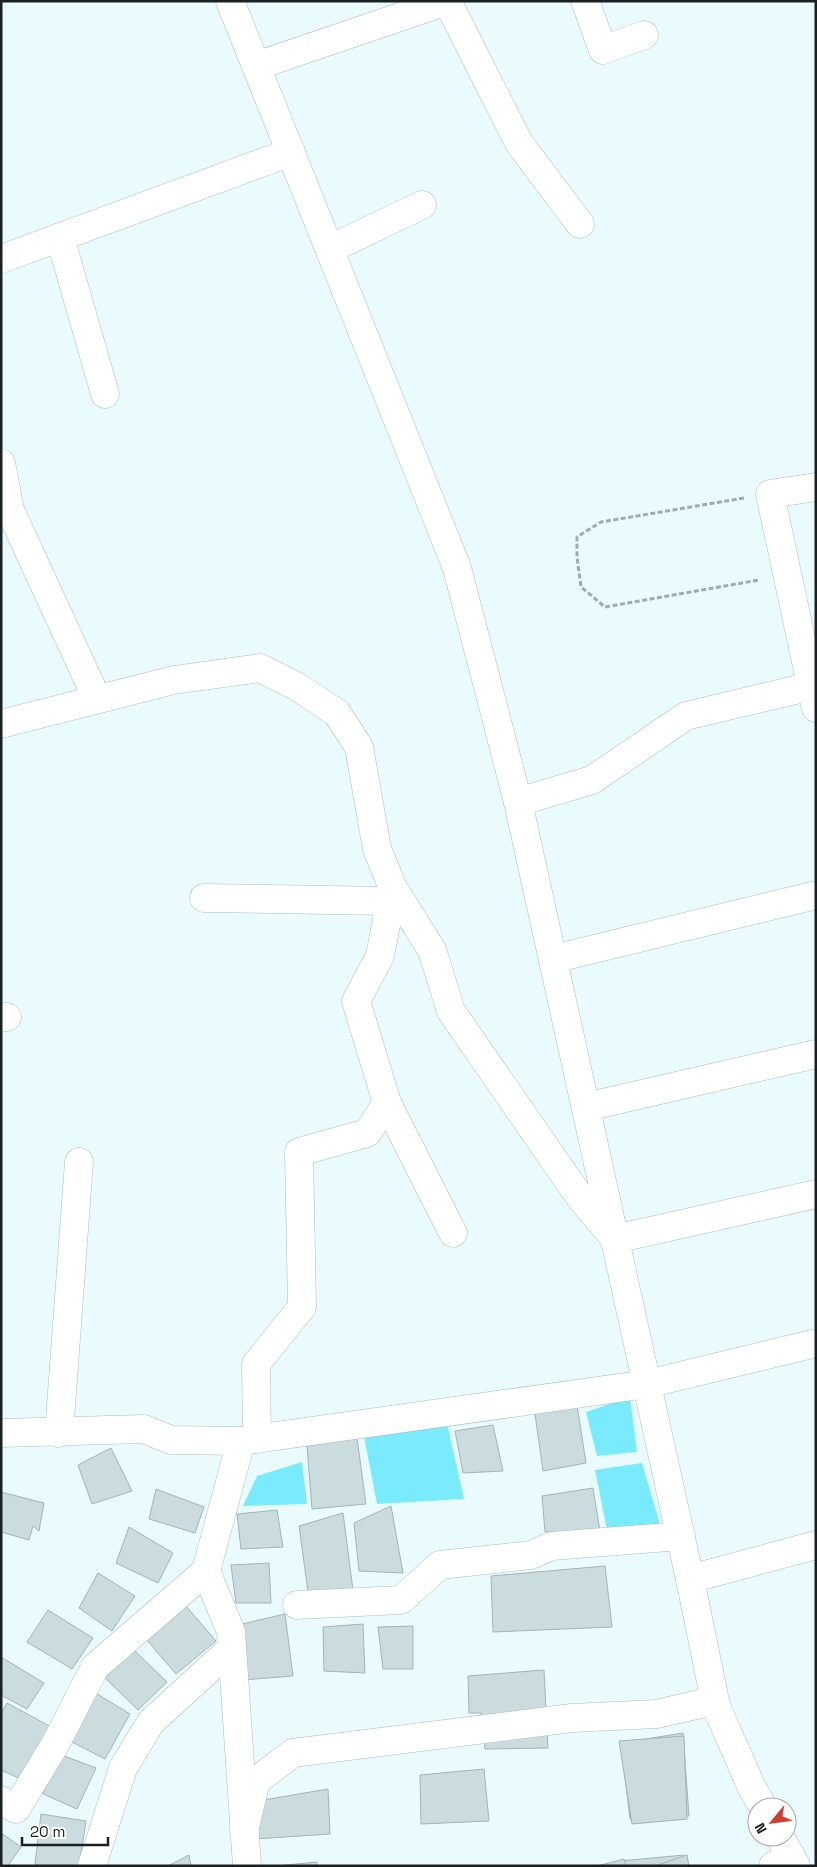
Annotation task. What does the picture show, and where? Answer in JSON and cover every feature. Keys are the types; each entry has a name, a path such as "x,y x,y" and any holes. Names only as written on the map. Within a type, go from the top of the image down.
{"street":[{"path":"230,1 457,568 518,802 648,1384 716,1706 757,1797"},
{"path":"256,66 447,1 519,143 580,224"},
{"path":"585,1 603,50 644,35"},
{"path":"1,259 291,152"},
{"path":"330,249 422,205"},
{"path":"60,237 105,394"},
{"path":"1,463 10,510 97,699"},
{"path":"518,802 592,780 686,716 814,693 770,494 816,487"},
{"path":"1,724 174,680 260,668 304,691 337,712 359,747 377,850 392,894 432,950 452,1011 579,1196 615,1239"},
{"path":"204,898 392,894"},
{"path":"392,894 380,956 356,1001 387,1103 453,1232"},
{"path":"553,959 816,895"},
{"path":"586,1107 816,1054"},
{"path":"1,1800 16,1809 56,1743 95,1667 206,1571 249,1440 256,1364 302,1307 299,1152 367,1133 387,1103"},
{"path":"59,1433 79,1162"},
{"path":"615,1239 816,1194"},
{"path":"1,1433 144,1430 171,1440 249,1440 648,1384 816,1343"},
{"path":"297,1604 401,1600 440,1564 531,1555 552,1546 681,1536"},
{"path":"690,1579 816,1545"},
{"path":"206,1571 231,1632 247,1866"},
{"path":"92,1866 123,1768 150,1722 232,1648"},
{"path":"244,1831 256,1781 293,1753 572,1718 656,1714 709,1702 716,1706"}],"path":[{"path":"770,494 600,522 577,537 577,557 581,587 605,607 787,575"}],"shaded area":[{"path":"630,1397 637,1452 597,1456 586,1412"},
{"path":"447,1423 464,1499 377,1504 364,1436"},
{"path":"302,1462 307,1504 243,1506 257,1476"},
{"path":"642,1463 662,1531 608,1535 595,1470"}],"building":[{"path":"577,1405 586,1463 543,1471 535,1414"},
{"path":"493,1425 503,1471 463,1473 455,1431"},
{"path":"357,1438 366,1504 312,1509 307,1446"},
{"path":"111,1448 132,1491 92,1504 78,1465"},
{"path":"593,1488 600,1531 545,1532 542,1496"},
{"path":"156,1489 204,1507 195,1533 149,1519"},
{"path":"1,1492 44,1503 39,1531 33,1526 29,1540 1,1532"},
{"path":"391,1506 403,1573 359,1571 354,1523"},
{"path":"277,1510 283,1547 241,1549 237,1514"},
{"path":"343,1513 353,1590 308,1592 299,1526"},
{"path":"129,1527 173,1553 158,1583 116,1563"},
{"path":"269,1563 271,1603 236,1603 231,1565"},
{"path":"605,1566 612,1627 493,1632 491,1576"},
{"path":"98,1573 135,1596 112,1631 79,1608"},
{"path":"185,1605 216,1641 176,1674 146,1639"},
{"path":"48,1610 93,1638 72,1669 27,1642"},
{"path":"285,1614 293,1676 243,1680 242,1624"},
{"path":"363,1624 365,1673 324,1671 323,1627"},
{"path":"413,1626 413,1669 383,1669 378,1627"},
{"path":"132,1648 167,1682 138,1710 105,1678"},
{"path":"1,1657 44,1683 27,1709 1,1695"},
{"path":"544,1670 548,1748 485,1749 481,1713 469,1713 468,1676"},
{"path":"89,1689 130,1714 105,1759 72,1742"},
{"path":"7,1703 53,1728 25,1781 1,1770 1,1714"},
{"path":"683,1733 689,1816 630,1819 621,1743"},
{"path":"684,1736 687,1819 632,1824 619,1741"},
{"path":"59,1754 96,1768 77,1809 43,1794"},
{"path":"484,1769 489,1821 421,1824 420,1775"},
{"path":"328,1789 330,1834 255,1839 263,1800"},
{"path":"41,1814 86,1821 79,1866 41,1866 35,1864"},
{"path":"1,1833 21,1847 8,1866 1,1866"},
{"path":"189,1855 191,1866 168,1866"},
{"path":"684,1855 686,1866 602,1866 620,1861"},
{"path":"687,1855 689,1866 655,1866"},
{"path":"624,1859 626,1866 597,1866"},
{"path":"317,1862 317,1866 276,1866"}]}
